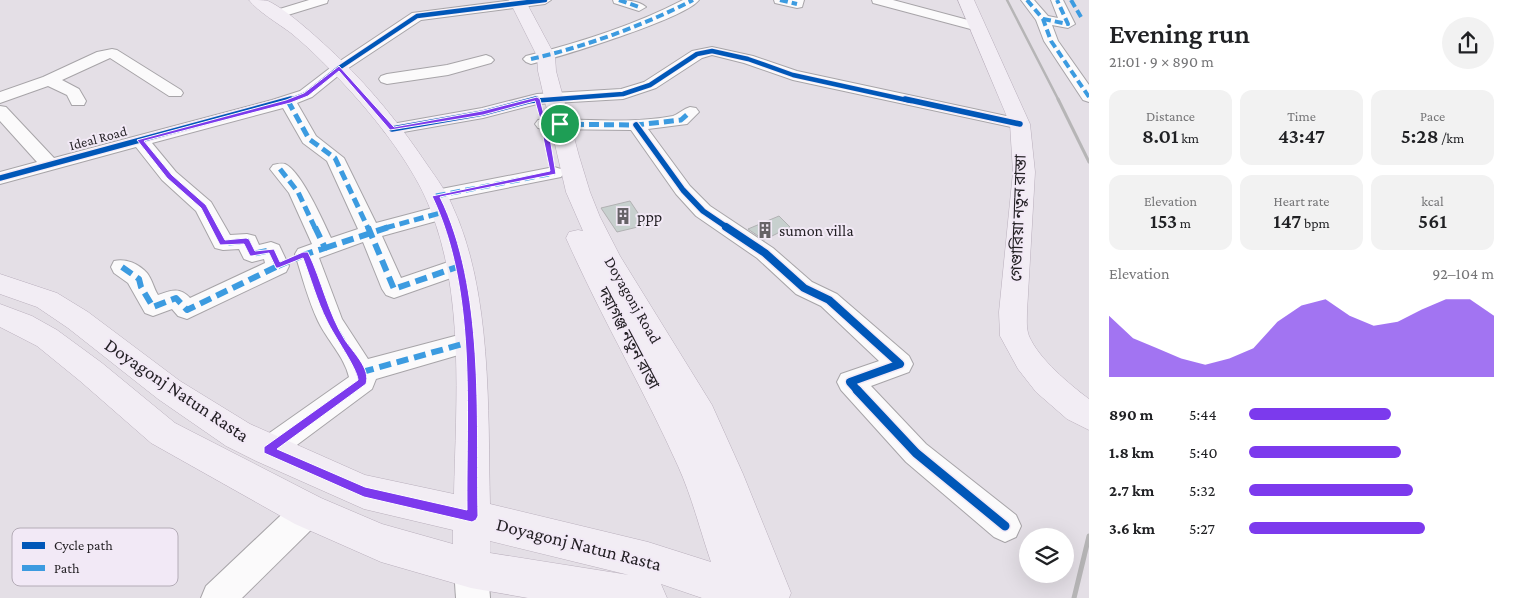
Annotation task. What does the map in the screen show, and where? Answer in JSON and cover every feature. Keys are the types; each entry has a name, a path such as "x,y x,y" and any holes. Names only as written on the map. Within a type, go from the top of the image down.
{"main road":[{"path":"258,0 278,14 339,68 392,129 440,204 460,266 470,342 472,583"},
{"name":"গেণ্ডারিয়া নতুন রাস্তা","path":"966,0 1020,124 1024,172 1013,312 1016,339 1035,367 1060,395 1089,416"},
{"name":"Doyagonj Road","path":"518,2 530,22 539,57 547,71 551,119 588,217 608,257 700,415 726,474 750,594"},
{"name":"দয়াগঞ্জ নতুন রাস্তা","path":"551,119 554,173 564,206 600,285 648,371 695,465 720,535 750,594"},
{"name":"Doyagonj Natun Rasta","path":"0,284 47,300 78,320 169,390 238,435 364,492 472,516 516,530 657,563 750,594"},
{"name":"Doyagonj Natun Rasta","path":"0,315 22,324 47,338 91,372 163,433 308,511 472,583 647,598"},
{"path":"308,511 334,479"},
{"path":"688,574 704,567 712,558 720,535"}],"street":[{"path":"278,14 322,0"},
{"path":"424,0 426,15"},
{"path":"619,0 639,7"},
{"path":"539,57 668,13 693,0"},
{"path":"780,0 796,4 798,0"},
{"path":"878,0 978,28"},
{"path":"1027,0 1043,19 1051,42 1089,98"},
{"path":"1043,19 1068,24 1056,0"},
{"path":"1071,0 1081,17"},
{"name":"Ideal Road","path":"0,178 288,101 306,94 339,68 413,18 518,2"},
{"path":"551,119 650,84 697,54 712,52 748,59 793,75 1020,124"},
{"path":"0,98 49,80 112,53 175,93"},
{"path":"387,79 448,70 486,60"},
{"path":"49,80 73,92 78,101"},
{"path":"288,101 309,139 335,158 370,232 394,289 460,266"},
{"path":"0,111 49,164"},
{"path":"392,129 483,113 636,125 681,120 690,112"},
{"path":"636,125 683,190 703,211 765,253 804,288 829,300 900,364 850,382 916,453 1005,526"},
{"path":"140,140 169,176 204,207 222,243 246,241 252,254 272,250 278,266"},
{"path":"268,450 363,382 362,372 340,340 330,319 315,251 298,192 280,168"},
{"path":"122,268 139,280 141,288 153,307 176,298 188,310 278,266 440,204 554,173"},
{"path":"362,372 470,342"},
{"path":"218,598 308,511"}],"building":[{"name":"ppp","path":"630,201 646,225 617,232 601,208"},
{"name":"sumon villa","path":"779,216 790,227 764,240 748,229"}],"railway":[{"path":"1007,0 1059,100"},
{"path":"1059,100 1089,162"},
{"path":"1074,598 1089,536"}],"marked path":[{"path":"619,0 639,7"},
{"path":"531,59 561,52 668,13 693,0"},
{"path":"780,0 797,4"},
{"path":"1027,0 1043,19 1051,41 1089,97"},
{"path":"1043,19 1068,24 1057,0"},
{"path":"1071,0 1081,17"},
{"path":"288,101 309,139 335,158 370,232 394,289 460,266"},
{"path":"544,124 636,125 681,120 690,112"},
{"path":"122,267 139,279 141,287 153,307 176,298 187,310 278,266 271,250 252,254 247,241 223,243 204,207 169,176 140,140"},
{"path":"268,450 363,381 358,366 330,320 306,254 325,248 298,192 280,169"},
{"path":"436,196 554,173"},
{"path":"325,248 370,232 444,212"},
{"path":"278,266 306,254"},
{"path":"362,372 470,342"}],"cycle path":[{"path":"0,178 278,104 306,94 339,68 417,16 545,0"},
{"path":"392,129 483,113 537,99 623,94 650,85 697,54 712,51 748,59 793,75 1020,124"},
{"path":"636,125 683,190 703,211 765,253 804,288 829,300 900,364 850,382 916,453 1005,526"}],"place":[{"name":"ppp","path":"623,216"},
{"name":"sumon villa","path":"765,230"}],"route":[{"path":"339,68 392,129 483,113 537,99 544,124 560,124 563,135 546,137 554,173 436,196 444,212 460,266 470,342 472,516 364,492 268,450 363,382 362,372 340,340 330,319 306,254 278,266 272,250 252,254 246,241 222,243 204,207 169,176 140,140 288,101 306,94 339,68"}]}
